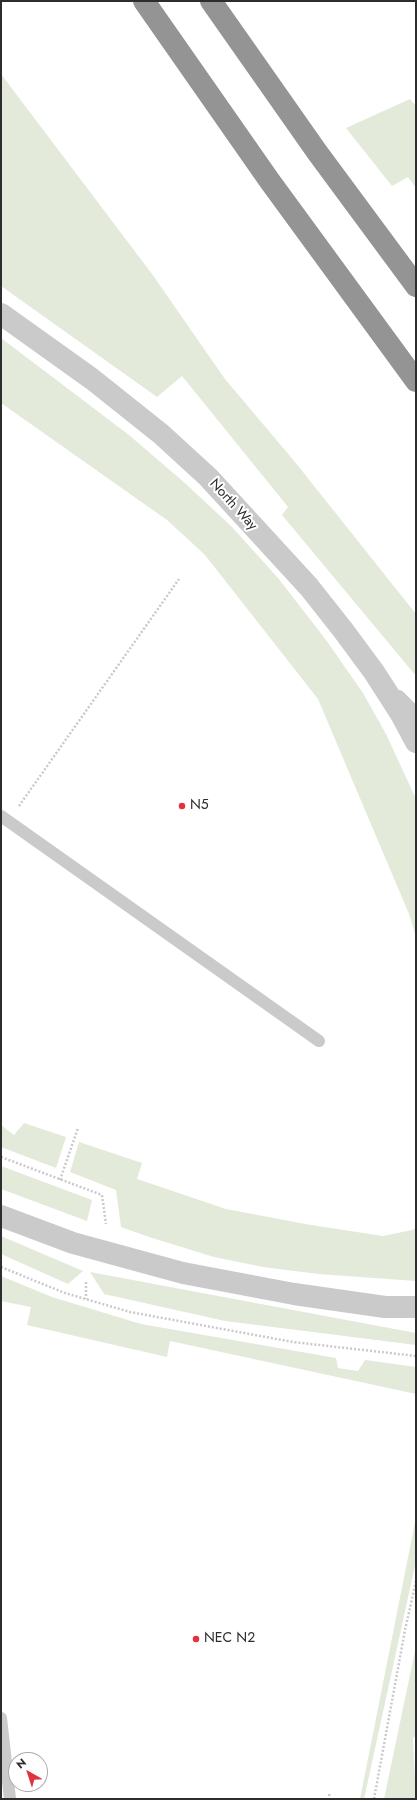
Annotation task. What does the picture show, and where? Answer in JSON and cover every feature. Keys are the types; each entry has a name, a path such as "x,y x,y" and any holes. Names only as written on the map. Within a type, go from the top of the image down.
{"highway":[{"path":"144,1 269,180 416,381"},
{"path":"211,1 316,152 416,286"}],"street":[{"name":"North Way","path":"1,314 92,379 161,434 208,477 309,587 374,672 401,714 416,742"},
{"path":"1,1216 73,1243 183,1273 310,1296 385,1307 416,1308"}],"lane":[{"path":"374,672 416,713"},
{"path":"4,819 319,1041"},
{"path":"1,1718 10,1799"}],"path":[{"path":"4,819 178,579"},
{"path":"60,1180 78,1128"},
{"path":"1,1157 102,1195 106,1224"},
{"path":"1,1267 65,1293 130,1312 293,1342 416,1356"},
{"path":"86,1282 86,1300"},
{"path":"374,1799 405,1630 416,1580"},
{"path":"329,1794 330,1799"}],"green space":[{"path":"1,74 152,274 225,379 295,462 416,614 416,676 282,515 288,507 182,376 157,397 1,286"},
{"path":"410,99 416,106 416,188 408,177 392,186 346,128"},
{"path":"1,338 129,435 186,484 232,527 278,578 326,640 363,693 386,734 416,799 416,937 409,914 318,699 205,555 167,520 1,403"},
{"path":"24,1123 66,1137 56,1168 1,1147 1,1125 14,1135"},
{"path":"79,1142 142,1163 137,1179 226,1209 311,1225 383,1236 416,1228 416,1281 318,1274 263,1267 214,1257 121,1227 116,1190 70,1172"},
{"path":"1,1166 92,1200 87,1221 1,1189"},
{"path":"1,1236 83,1271 68,1284 1,1254"},
{"path":"90,1272 416,1333 416,1345 225,1321 104,1294"},
{"path":"1,1276 52,1297 141,1324 336,1358 338,1368 358,1371 365,1360 416,1367 416,1394 170,1341 167,1357 27,1325 31,1307 1,1301"},
{"path":"416,1517 416,1561 364,1799 360,1799"},
{"path":"416,1646 416,1736 413,1738 416,1799 384,1799"}],"place":[{"name":"N5","path":"182,806"},
{"name":"NEC N2","path":"196,1639"}]}
